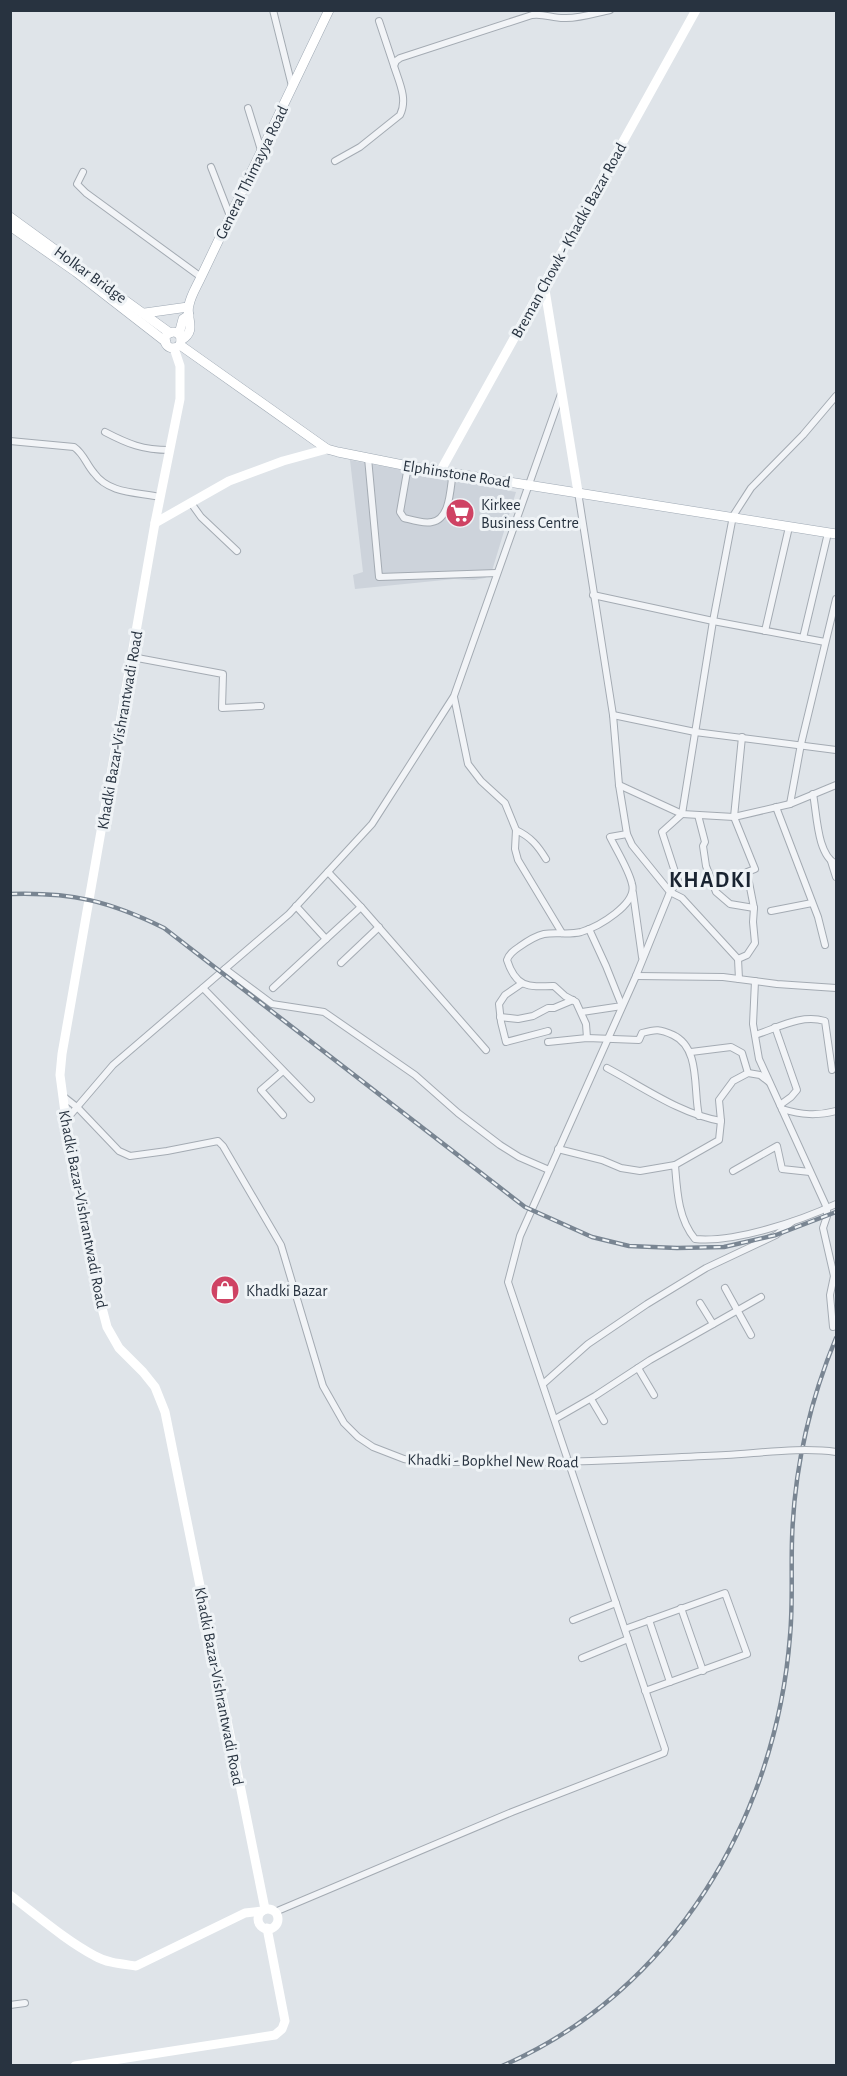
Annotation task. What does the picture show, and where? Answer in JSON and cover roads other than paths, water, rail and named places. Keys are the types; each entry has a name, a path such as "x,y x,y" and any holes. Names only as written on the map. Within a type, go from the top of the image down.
{"street":[{"path":"273,10 292,87"},
{"name":"General Thimayya Road","path":"175,340 187,337 191,324 188,311 201,277 329,10"},
{"path":"394,66 400,58 542,12 554,18 567,18 610,10"},
{"name":"Breman Chowk - Khadki Bazar Road","path":"441,470 696,10"},
{"path":"335,161 360,147 400,115 404,99 380,21"},
{"path":"248,108 262,151"},
{"path":"211,166 230,216"},
{"path":"83,172 77,184 86,193 201,277"},
{"name":"Holkar Bridge","path":"10,217 145,313 175,340"},
{"name":"Elphinstone Road","path":"10,226 327,448 408,466 832,533"},
{"path":"544,284 613,715 619,785 627,834 632,845 670,892 682,898 738,959 739,979"},
{"path":"145,313 188,311"},
{"name":"Khadki Bazar-Vishrantwadi Road","path":"175,340 180,366 180,399 154,523 60,1075 96,1285 107,1327 119,1348 155,1387 165,1412 263,1910"},
{"path":"66,1120 113,1065 296,906 372,824 454,696 562,392"},
{"path":"10,1896 58,1932 96,1956 116,1964 136,1966 245,1913 263,1910 275,1912 512,1812 664,1753 665,1749 508,1282 520,1236 643,960 670,892 678,881 662,832 682,814 712,621 732,516 750,488 803,435 837,396"},
{"path":"105,432 136,447 169,450"},
{"path":"10,441 74,447 81,452 94,475 114,489 160,497"},
{"path":"154,523 230,481 283,461 327,448"},
{"path":"368,458 379,577 497,573"},
{"path":"408,466 400,512 404,518 424,522 434,522 443,515 453,472"},
{"path":"191,503 201,518 237,551"},
{"path":"765,631 789,527"},
{"path":"803,638 832,533"},
{"path":"593,595 712,621 825,642"},
{"path":"790,804 801,744 837,599"},
{"path":"132,657 223,674 222,708 261,706"},
{"path":"454,696 468,764 480,781 505,803 516,830 515,849 518,860 562,933"},
{"path":"613,715 695,732 837,750"},
{"path":"738,959 747,955 755,943 754,908 747,872 755,869 734,817 741,737"},
{"path":"619,785 682,814 734,817 790,804 836,786"},
{"path":"813,795 822,844 834,863 837,877"},
{"path":"776,807 818,917 825,945"},
{"path":"698,815 705,842 703,846 706,866 716,892 730,904 754,908"},
{"path":"516,830 536,843 546,859"},
{"path":"627,834 610,837 633,885 643,960"},
{"path":"328,872 486,1050"},
{"path":"587,1038 582,1012 576,1002 554,986 527,987 521,984 508,964 508,956 535,937 544,934 579,933 589,929 627,903 633,889"},
{"path":"771,911 812,903"},
{"path":"296,906 326,939"},
{"path":"273,988 361,907"},
{"path":"341,963 379,927"},
{"path":"589,929 622,1006"},
{"path":"225,969 272,1004 324,1012 415,1074 458,1113 500,1145 519,1157 549,1170"},
{"path":"636,976 723,977 837,988"},
{"path":"755,981 753,1024 759,1059 827,1208 823,1228 834,1276 830,1295 833,1327"},
{"path":"521,984 505,996 499,1004 506,1042 548,1031"},
{"path":"203,988 311,1099"},
{"path":"500,1017 518,1019 533,1016 548,1008 554,1008 573,1000"},
{"path":"582,1012 622,1006"},
{"path":"755,1035 787,1023 814,1018 825,1021 832,1070"},
{"path":"775,1027 797,1090 781,1107"},
{"path":"548,1042 587,1038 639,1040 642,1033 656,1029 681,1039 691,1052 699,1116"},
{"path":"691,1052 731,1047 742,1053 748,1072"},
{"path":"607,1068 699,1116 721,1121"},
{"path":"283,1071 261,1090 283,1115"},
{"path":"558,1149 630,1170 640,1171 675,1165 719,1140 721,1121 719,1100 733,1081 748,1072 760,1075 769,1082"},
{"path":"63,1097 78,1108"},
{"path":"781,1107 805,1115 837,1111"},
{"name":"Khadki - Bopkhel New Road","path":"78,1108 119,1151 129,1156 218,1141 223,1146 281,1245 323,1386 344,1423 358,1437 386,1454 421,1462 559,1462 774,1452 837,1452"},
{"path":"733,1171 777,1146 782,1169 810,1172"},
{"path":"675,1165 681,1212 690,1234 695,1239 724,1239 796,1219 837,1204"},
{"path":"543,1384 588,1344 647,1304 706,1268 777,1235 796,1219"},
{"path":"725,1288 752,1335"},
{"path":"555,1419 761,1297"},
{"path":"700,1303 713,1324"},
{"path":"638,1368 654,1395"},
{"path":"591,1399 604,1421"},
{"path":"625,1629 725,1593 747,1654 645,1691"},
{"path":"573,1620 616,1603"},
{"path":"681,1608 703,1671"},
{"path":"649,1620 670,1682"},
{"path":"582,1658 628,1639"},
{"path":"263,1910 259,1914 258,1921 267,1928 277,1923 275,1912"},
{"path":"75,2066 275,2035 282,2029 285,2021 267,1928"},
{"path":"10,2005 25,2003"}],"railway":[{"path":"10,894 52,895 90,900 125,911 164,928 525,1207 592,1237 629,1246 724,1247 776,1235 836,1212"},
{"path":"502,2066 563,2034 617,1993 665,1945 705,1891 738,1833 763,1770 781,1704 790,1636 793,1514 796,1488 811,1412 836,1338"}],"place":[{"name":"Kirkee Business Centre","path":"460,513"},
{"name":"Khadki Bazar","path":"225,1290"}],"district":[{"name":"KHADKI","path":"711,879"}]}
